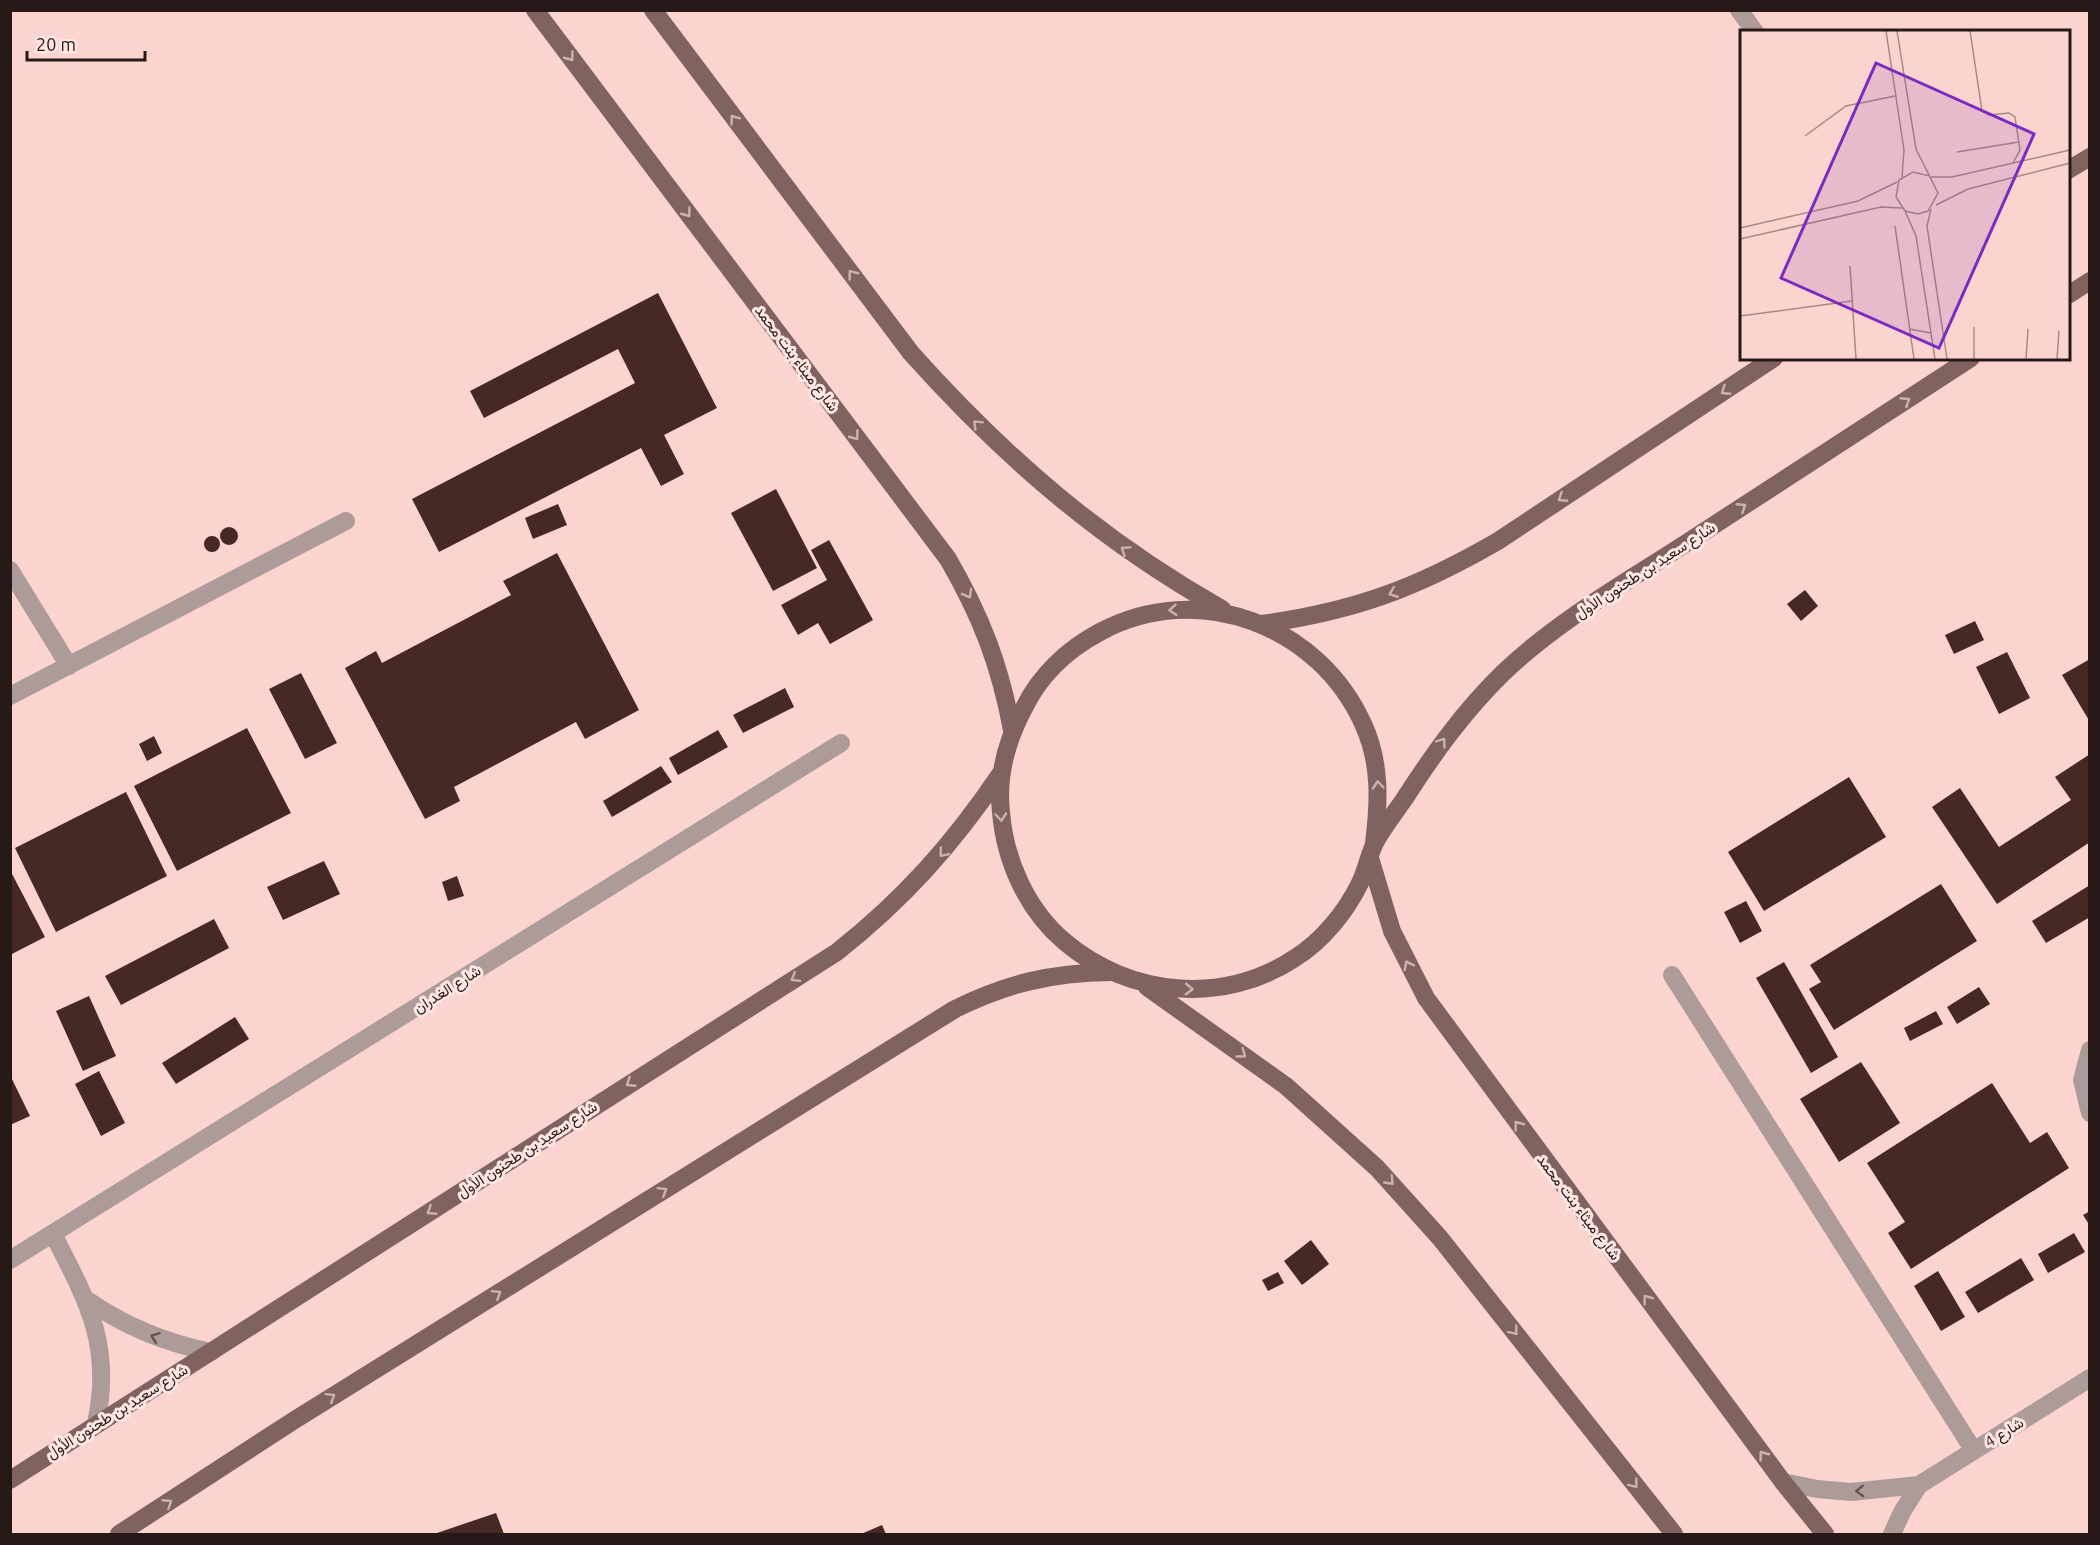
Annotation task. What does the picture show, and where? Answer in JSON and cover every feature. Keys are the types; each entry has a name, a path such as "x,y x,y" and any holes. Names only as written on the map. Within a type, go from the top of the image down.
{"main road":[{"name":"شارع ميثاء بنت محمد","path":"535,10 948,559 972,599 990,641 1004,685 1012,730"},
{"path":"653,10 912,353 957,405 1006,453 1094,527 1170,580 1229,613 1262,624 1295,642 1325,666 1349,696 1366,730 1376,767 1379,804 1372,851 1358,887 1341,915 1320,938 1295,958 1247,980 1206,989 1174,989 1143,984 1111,972 1084,957 1060,939 1040,916 1023,890 1002,832 1000,802 1002,772 1012,730 1030,696 1054,666 1083,641 1117,623 1163,611 1191,609 1229,613"},
{"path":"2070,169 2090,157"},
{"path":"2070,294 2090,281"},
{"path":"1262,624 1319,616 1376,600 1459,564 1498,541 1771,360"},
{"name":"شارع سعيد بن طحنون الأول","path":"1372,851 1441,743 1468,709 1504,672 1543,639 1589,606 1968,360"},
{"name":"شارع سعيد بن طحنون الأول","path":"10,1480 837,952 876,921 912,887 969,820 1002,772"},
{"name":"شارع ميثاء بنت محمد","path":"1372,851 1392,931 1426,998 1783,1482 1825,1534"},
{"path":"119,1534 293,1421 955,1009 992,991 1030,979 1070,972 1111,972"},
{"path":"1143,984 1286,1086 1377,1168 1440,1238 1674,1534"}],"street":[{"path":"1739,10 1754,30"},
{"path":"10,696 345,520"},
{"path":"10,570 69,666"},
{"name":"شارع الغدران","path":"10,1260 841,744"},
{"path":"1672,975 1974,1451"},
{"path":"2090,1050 2082,1080 2090,1113"},
{"path":"53,1234 87,1300 101,1348 102,1398 96,1423"},
{"path":"87,1300 133,1328 184,1346 211,1352"},
{"name":"شارع 4","path":"1783,1482 1816,1489 1851,1492 1918,1485 2090,1378"},
{"name":"شارع 4","path":"1892,1534 1918,1485"}],"building":[{"path":"658,293 717,408 664,435 684,474 661,486 641,448 439,552 412,499 635,383 618,349 484,418 470,391"},
{"path":"776,489 817,568 773,591 731,513"},
{"path":"558,504 567,525 533,539 525,518"},
{"path":"229,527 235,530 238,536 235,542 229,545 223,542 220,536 223,530"},
{"path":"209,536 215,536 220,544 218,550 209,552 204,547 204,541"},
{"path":"829,540 873,620 830,644 818,623 798,635 781,605 827,580 811,550"},
{"path":"557,553 639,710 585,739 576,722 454,787 460,801 425,819 345,668 376,651 382,663 511,595 503,581"},
{"path":"1805,590 1818,606 1801,621 1787,604"},
{"path":"1975,621 1984,640 1954,654 1945,635"},
{"path":"2007,652 2030,698 1999,714 1976,667"},
{"path":"2090,659 2090,722 2062,675"},
{"path":"301,673 337,743 305,759 269,689"},
{"path":"785,688 794,707 743,733 733,715"},
{"path":"247,728 291,813 177,871 134,786"},
{"path":"718,730 728,747 678,775 669,758"},
{"path":"154,736 162,753 147,761 139,744"},
{"path":"2090,754 2090,842 1997,904 1932,807 1960,788 1999,847 2071,800 2055,777"},
{"path":"661,766 672,782 612,817 603,801"},
{"path":"1849,777 1886,837 1764,911 1728,852"},
{"path":"126,792 167,876 56,932 15,848"},
{"path":"324,861 340,894 283,920 267,887"},
{"path":"10,870 45,937 10,955"},
{"path":"457,876 464,896 448,901 442,882"},
{"path":"1941,884 1977,941 1834,1030 1809,989 1821,982 1810,965"},
{"path":"2090,885 2090,917 2046,943 2032,921"},
{"path":"1746,901 1762,931 1740,943 1724,912"},
{"path":"214,919 229,948 121,1005 105,976"},
{"path":"1784,962 1838,1057 1811,1073 1756,978"},
{"path":"1979,987 1990,1004 1957,1024 1947,1007"},
{"path":"89,996 116,1056 83,1071 56,1011"},
{"path":"1936,1011 1943,1024 1910,1041 1904,1028"},
{"path":"235,1017 249,1039 176,1084 162,1063"},
{"path":"1861,1062 1900,1123 1839,1162 1800,1099"},
{"path":"99,1071 125,1123 101,1136 75,1084"},
{"path":"10,1075 30,1116 10,1125"},
{"path":"1992,1083 2030,1143 2047,1132 2069,1168 1911,1269 1888,1233 1905,1222 1867,1163"},
{"path":"2090,1211 2090,1226 2083,1215"},
{"path":"2074,1233 2085,1252 2048,1273 2038,1254"},
{"path":"1311,1240 1329,1264 1302,1285 1284,1261"},
{"path":"2021,1258 2034,1280 1978,1313 1965,1292"},
{"path":"1938,1271 1965,1317 1941,1331 1914,1286"},
{"path":"1278,1272 1284,1283 1268,1291 1262,1280"},
{"path":"496,1513 504,1534 434,1534"},
{"path":"882,1525 886,1534 861,1534"}]}
